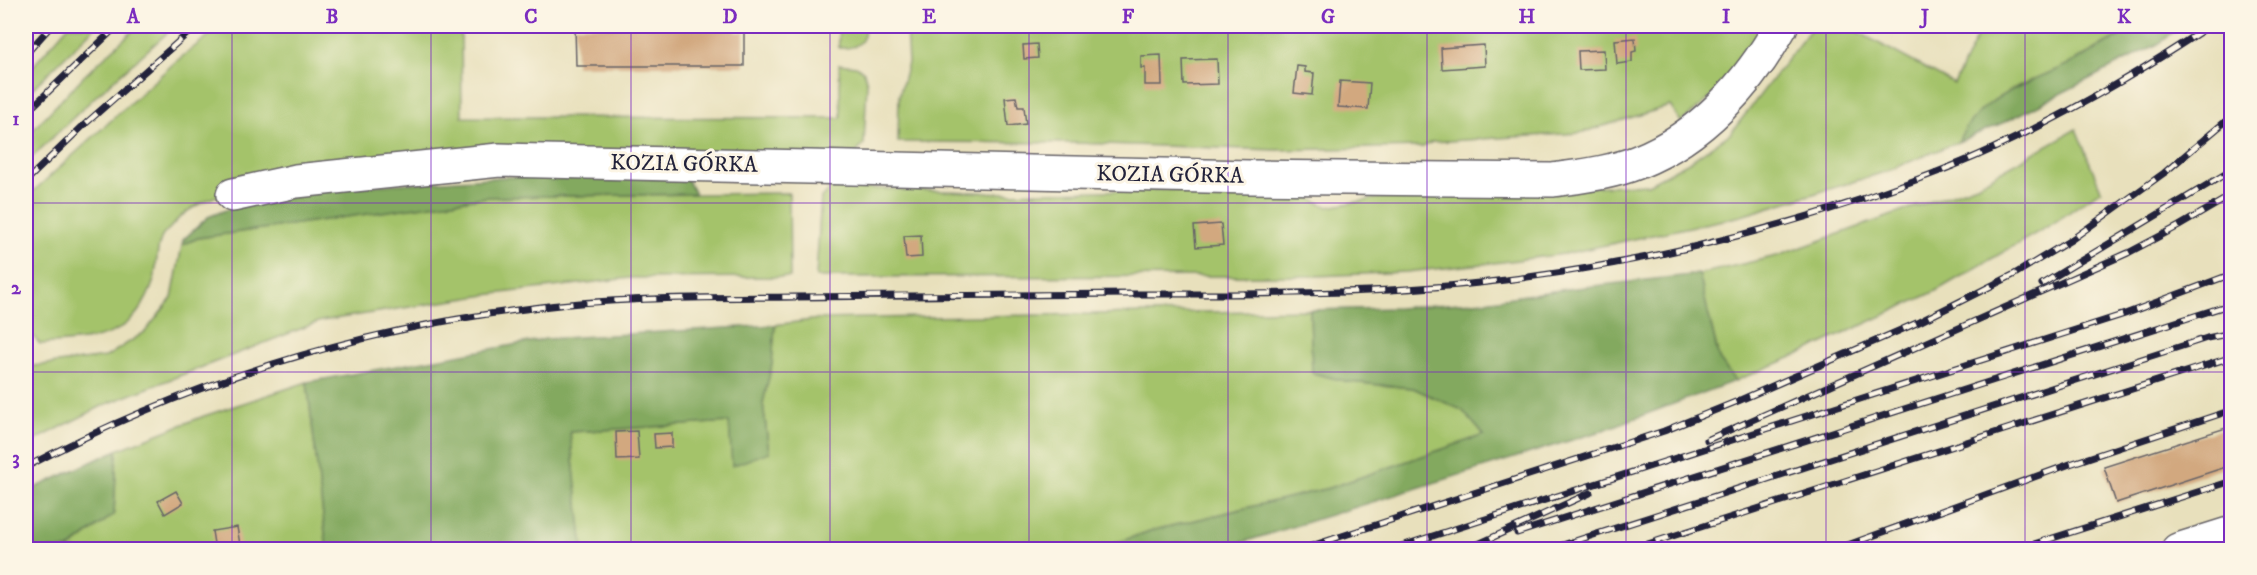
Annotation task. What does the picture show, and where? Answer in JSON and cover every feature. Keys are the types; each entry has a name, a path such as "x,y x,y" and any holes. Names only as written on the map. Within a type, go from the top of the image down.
{"street":[{"name":"KOZIA GÓRKA","path":"233,195 296,181 499,160 1250,177 1553,180 1596,174 1638,162 1680,140 1710,120 1762,55 1781,26"},
{"path":"2178,549 2232,532"}],"green space":[{"path":"68,26 96,26 26,95 26,74"},
{"path":"138,26 175,26 97,95 26,163 26,137 84,76"},
{"path":"221,26 461,26 462,117 841,118 839,64 856,66 864,72 867,83 864,144 856,153 245,185 195,207 177,220 163,235 158,248 154,280 146,300 124,326 95,338 40,344 26,329 26,198 174,63"},
{"path":"838,26 864,26 862,41 855,46 839,48"},
{"path":"906,26 1766,26 1724,87 1681,122 1670,106 1580,133 1432,142 1423,147 1277,150 1075,143 898,142 899,96 908,63"},
{"path":"1813,26 1847,26 1954,84 1982,26 2136,26 2066,66 2018,86 1994,100 1962,134 1958,142 1885,172 1741,216 1564,254 1406,272 1316,276 816,277 821,197 833,187 1003,193 1287,187 1328,207 1400,194 1648,184 1689,162 1731,133"},
{"path":"2136,26 2183,26 2158,44 2007,121 1958,142 1966,127 1977,114 2003,95 2083,57"},
{"path":"2076,129 2101,190 2052,224 1934,292 1735,381 1719,359 1699,274 1777,256 1977,185"},
{"path":"650,176 687,179 695,194 487,197 198,238 182,245 183,240 208,217 231,208 335,188 505,177"},
{"path":"789,193 790,277 630,278 493,294 321,321 104,405 26,445 26,367 106,357 145,332 172,298 182,245 198,238 487,197"},
{"path":"1699,274 1719,359 1735,381 1601,431 1221,549 1099,549 1150,531 1329,488 1484,435 1462,410 1413,388 1349,382 1312,373 1310,310 1398,308 1485,301"},
{"path":"1310,310 1312,373 1349,382 1413,388 1462,410 1484,435 1329,488 1150,531 1099,549 583,550 570,432 730,422 769,452 763,403 772,364 775,325 819,319"},
{"path":"775,325 772,364 763,403 769,452 732,466 729,422 570,432 583,549 327,549 307,382 546,339"},
{"path":"307,382 327,549 68,550 114,514 117,450 204,416"},
{"path":"117,450 114,514 68,549 26,549 26,492"}],"building":[{"path":"575,26 736,26 736,32 744,32 744,66 576,66"},
{"path":"1635,38 1636,51 1632,52 1632,62 1617,64 1615,40"},
{"path":"1037,44 1038,58 1024,59 1023,45"},
{"path":"1484,45 1485,66 1442,69 1441,48"},
{"path":"1604,50 1605,69 1579,70 1578,51"},
{"path":"1161,55 1162,85 1145,85 1145,68 1141,68 1141,56"},
{"path":"1217,59 1218,84 1184,85 1183,60"},
{"path":"1297,66 1305,67 1305,72 1314,73 1312,95 1294,93"},
{"path":"1340,81 1370,83 1368,109 1338,107"},
{"path":"1016,97 1018,107 1024,107 1026,124 1008,126 1005,98"},
{"path":"1221,224 1223,245 1196,247 1194,226"},
{"path":"921,235 922,257 906,258 904,236"},
{"path":"2232,426 2232,465 2116,503 2104,467"},
{"path":"637,431 639,459 617,460 616,432"},
{"path":"672,433 672,447 655,448 654,434"},
{"path":"176,491 183,503 165,514 158,501"},
{"path":"237,527 241,550 215,550 212,531"}],"railway":[{"path":"26,54 51,26"},
{"path":"26,113 117,26"},
{"path":"26,181 84,125 196,26"},
{"path":"26,467 147,410 272,364 401,330 467,317 533,308 598,302 696,298 1356,292 1488,282 1631,260 1726,239 1819,213 1961,163 2076,107 2157,60 2209,26"},
{"path":"1299,550 1664,431 1919,322 2013,275 2071,240 2164,173 2232,116"},
{"path":"2042,284 2232,170"},
{"path":"1707,440 2128,253 2232,195"},
{"path":"1389,550 2125,314 2232,274"},
{"path":"1517,533 2232,304"},
{"path":"1547,550 2207,338 2232,333"},
{"path":"1629,550 2232,357"},
{"path":"1834,550 2070,464 2232,410"},
{"path":"2015,550 2232,481"},
{"path":"1465,550 1590,493"}]}
